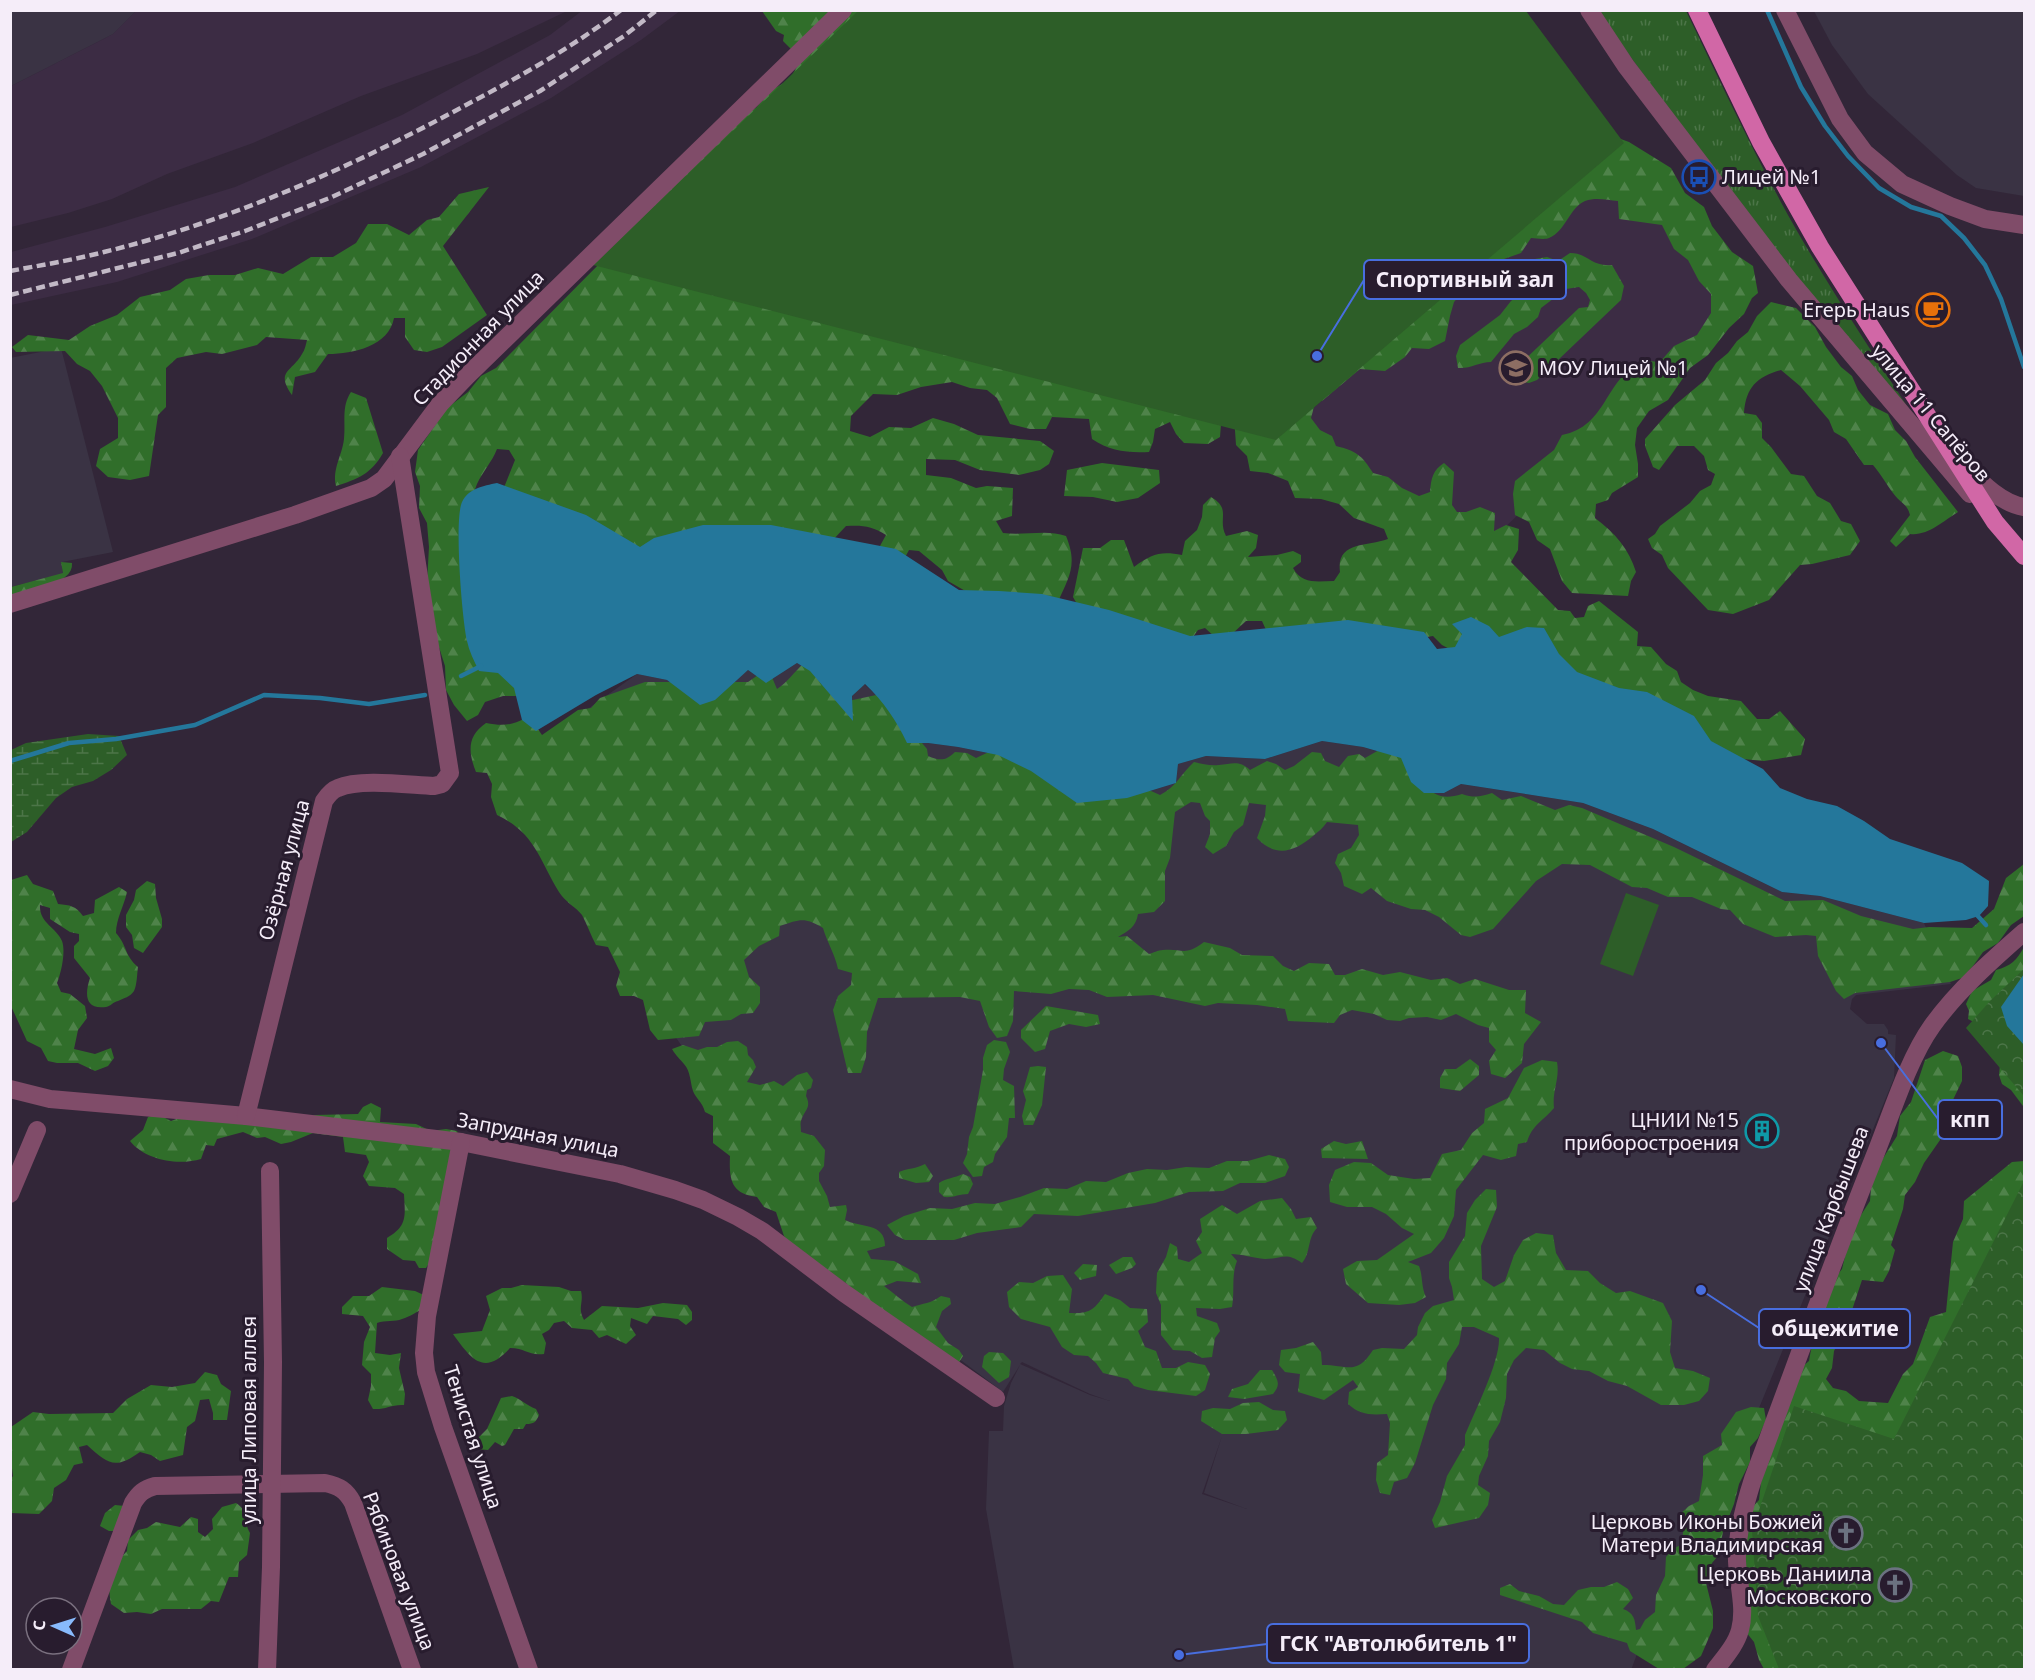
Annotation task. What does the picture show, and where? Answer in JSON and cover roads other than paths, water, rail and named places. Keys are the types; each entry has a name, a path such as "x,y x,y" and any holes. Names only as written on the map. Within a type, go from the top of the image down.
{"main road":[{"path":"1696,10 1761,142 1820,247 1995,522"},
{"name":"улица 11 Сапёров","path":"1995,522 2025,556"}],"street":[{"name":"Стадионная улица","path":"10,604 353,496 371,488 384,478 440,404 468,375 843,10"},
{"name":"улица 11 Сапёров","path":"1589,10 1626,66 1789,280 1995,522"},
{"path":"1785,10 1840,119 1865,153 1902,184 1950,206 1985,219 2025,225"},
{"name":"Озёрная улица","path":"246,1116 324,801 338,788 349,785 376,783 434,786 442,784 450,773 400,456"},
{"path":"1953,456 2008,502 2025,507"},
{"name":"улица Карбышева","path":"1715,1670 1740,1631 1742,1612 1737,1558 1743,1509 1855,1207 1914,1058 1931,1027 1954,999 1998,955 2025,932"},
{"name":"Запрудная улица","path":"10,1089 50,1099 246,1116 461,1142 620,1174 675,1190 721,1208 762,1231 846,1294 996,1398"},
{"path":"10,1194 37,1130"},
{"name":"Тенистая улица","path":"461,1142 424,1336 426,1372 529,1670"},
{"name":"улица Липовая аллея","path":"267,1670 271,1567 273,1362 270,1171"},
{"name":"Рябиновая улица","path":"71,1670 134,1503 139,1494 147,1488 325,1483 338,1486 348,1493 353,1503 412,1670"}],"water":[{"path":"497,483 586,515 640,547 654,538 703,525 771,525 896,549 959,590 1042,594 1109,610 1190,636 1348,620 1424,632 1437,649 1455,647 1462,634 1452,624 1471,617 1489,626 1499,637 1527,627 1544,628 1559,654 1577,672 1619,688 1647,692 1694,716 1711,741 1763,769 1780,788 1807,799 1837,806 1890,839 1962,863 1989,881 1988,906 1979,916 1966,920 1924,923 1820,896 1782,892 1653,829 1583,803 1461,784 1444,793 1424,793 1411,782 1401,758 1363,747 1322,741 1265,759 1206,756 1178,764 1176,783 1127,798 1077,803 1031,771 998,755 928,743 907,743 889,712 865,684 852,696 853,721 810,671 797,663 766,683 748,670 715,700 700,705 667,680 637,674 596,695 536,731 522,720 514,688 498,673 479,671 469,648 465,629 459,528 462,502 477,488"},
{"path":"2024,974 2024,1045 2007,1026 2001,1007"}],"waterway":[{"path":"1767,10 1801,87 1825,126 1848,156 1879,188 1911,207 1941,216 1964,238 1985,265 2001,299 2024,367"},
{"path":"461,676 481,666"},
{"path":"10,761 69,743 116,739 195,725 264,695 369,704 425,695"},
{"path":"1976,914 1986,925"}],"railway":[{"path":"10,271 81,258 198,225 335,171 423,128 526,72 565,49 621,10"},
{"path":"10,295 178,253 245,231 332,197 423,154 540,91 624,36 657,10"}],"place":[{"name":"Лицей №1","path":"1699,177"},
{"name":"Егерь Haus","path":"1933,310"},
{"name":"Спортивный зал","path":"1317,356"},
{"name":"МОУ Лицей №1","path":"1516,368"},
{"name":"кпп","path":"1881,1043"},
{"name":"ЦНИИ №15 приборостроения","path":"1762,1131"},
{"name":"общежитие","path":"1701,1290"},
{"name":"Церковь Иконы Божией Матери Владимирская","path":"1846,1533"},
{"name":"Церковь Даниила Московского","path":"1895,1585"},
{"name":"ГСК \"Автолюбитель 1\"","path":"1179,1655"}]}
